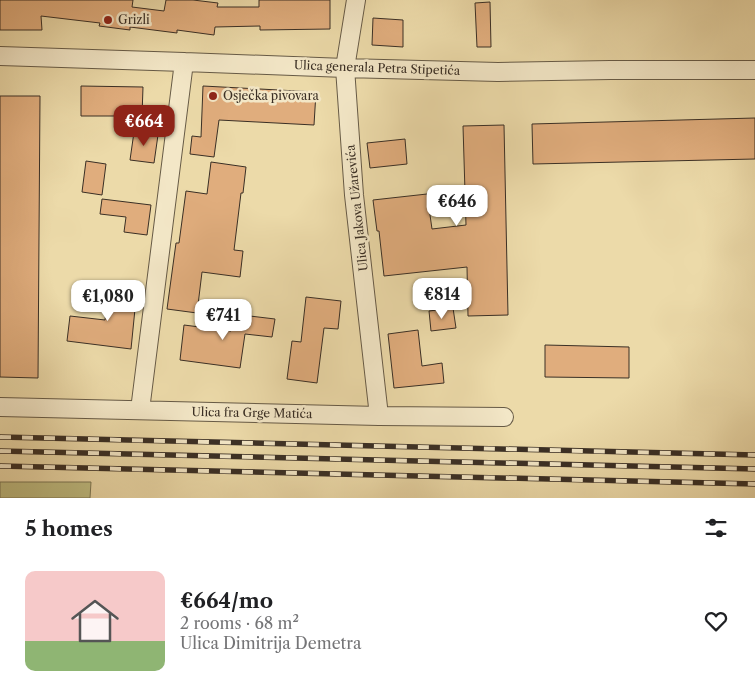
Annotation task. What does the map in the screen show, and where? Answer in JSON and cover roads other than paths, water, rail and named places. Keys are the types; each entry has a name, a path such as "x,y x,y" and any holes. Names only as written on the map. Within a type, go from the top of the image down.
{"street":[{"name":"Ulica Jakova Užarevića","path":"356,0 345,68 354,195 379,416"},
{"name":"Ulica generala Petra Stipetića","path":"0,56 498,72 755,70"},
{"path":"140,410 184,62"},
{"name":"Ulica fra Grge Matića","path":"0,407 504,417"}],"railway":[{"path":"0,437 755,455"},
{"path":"0,451 755,469"},
{"path":"0,466 755,484"}],"place":[{"name":"Grizli","path":"108,20"},
{"name":"Osječka pivovara","path":"213,96"}]}
